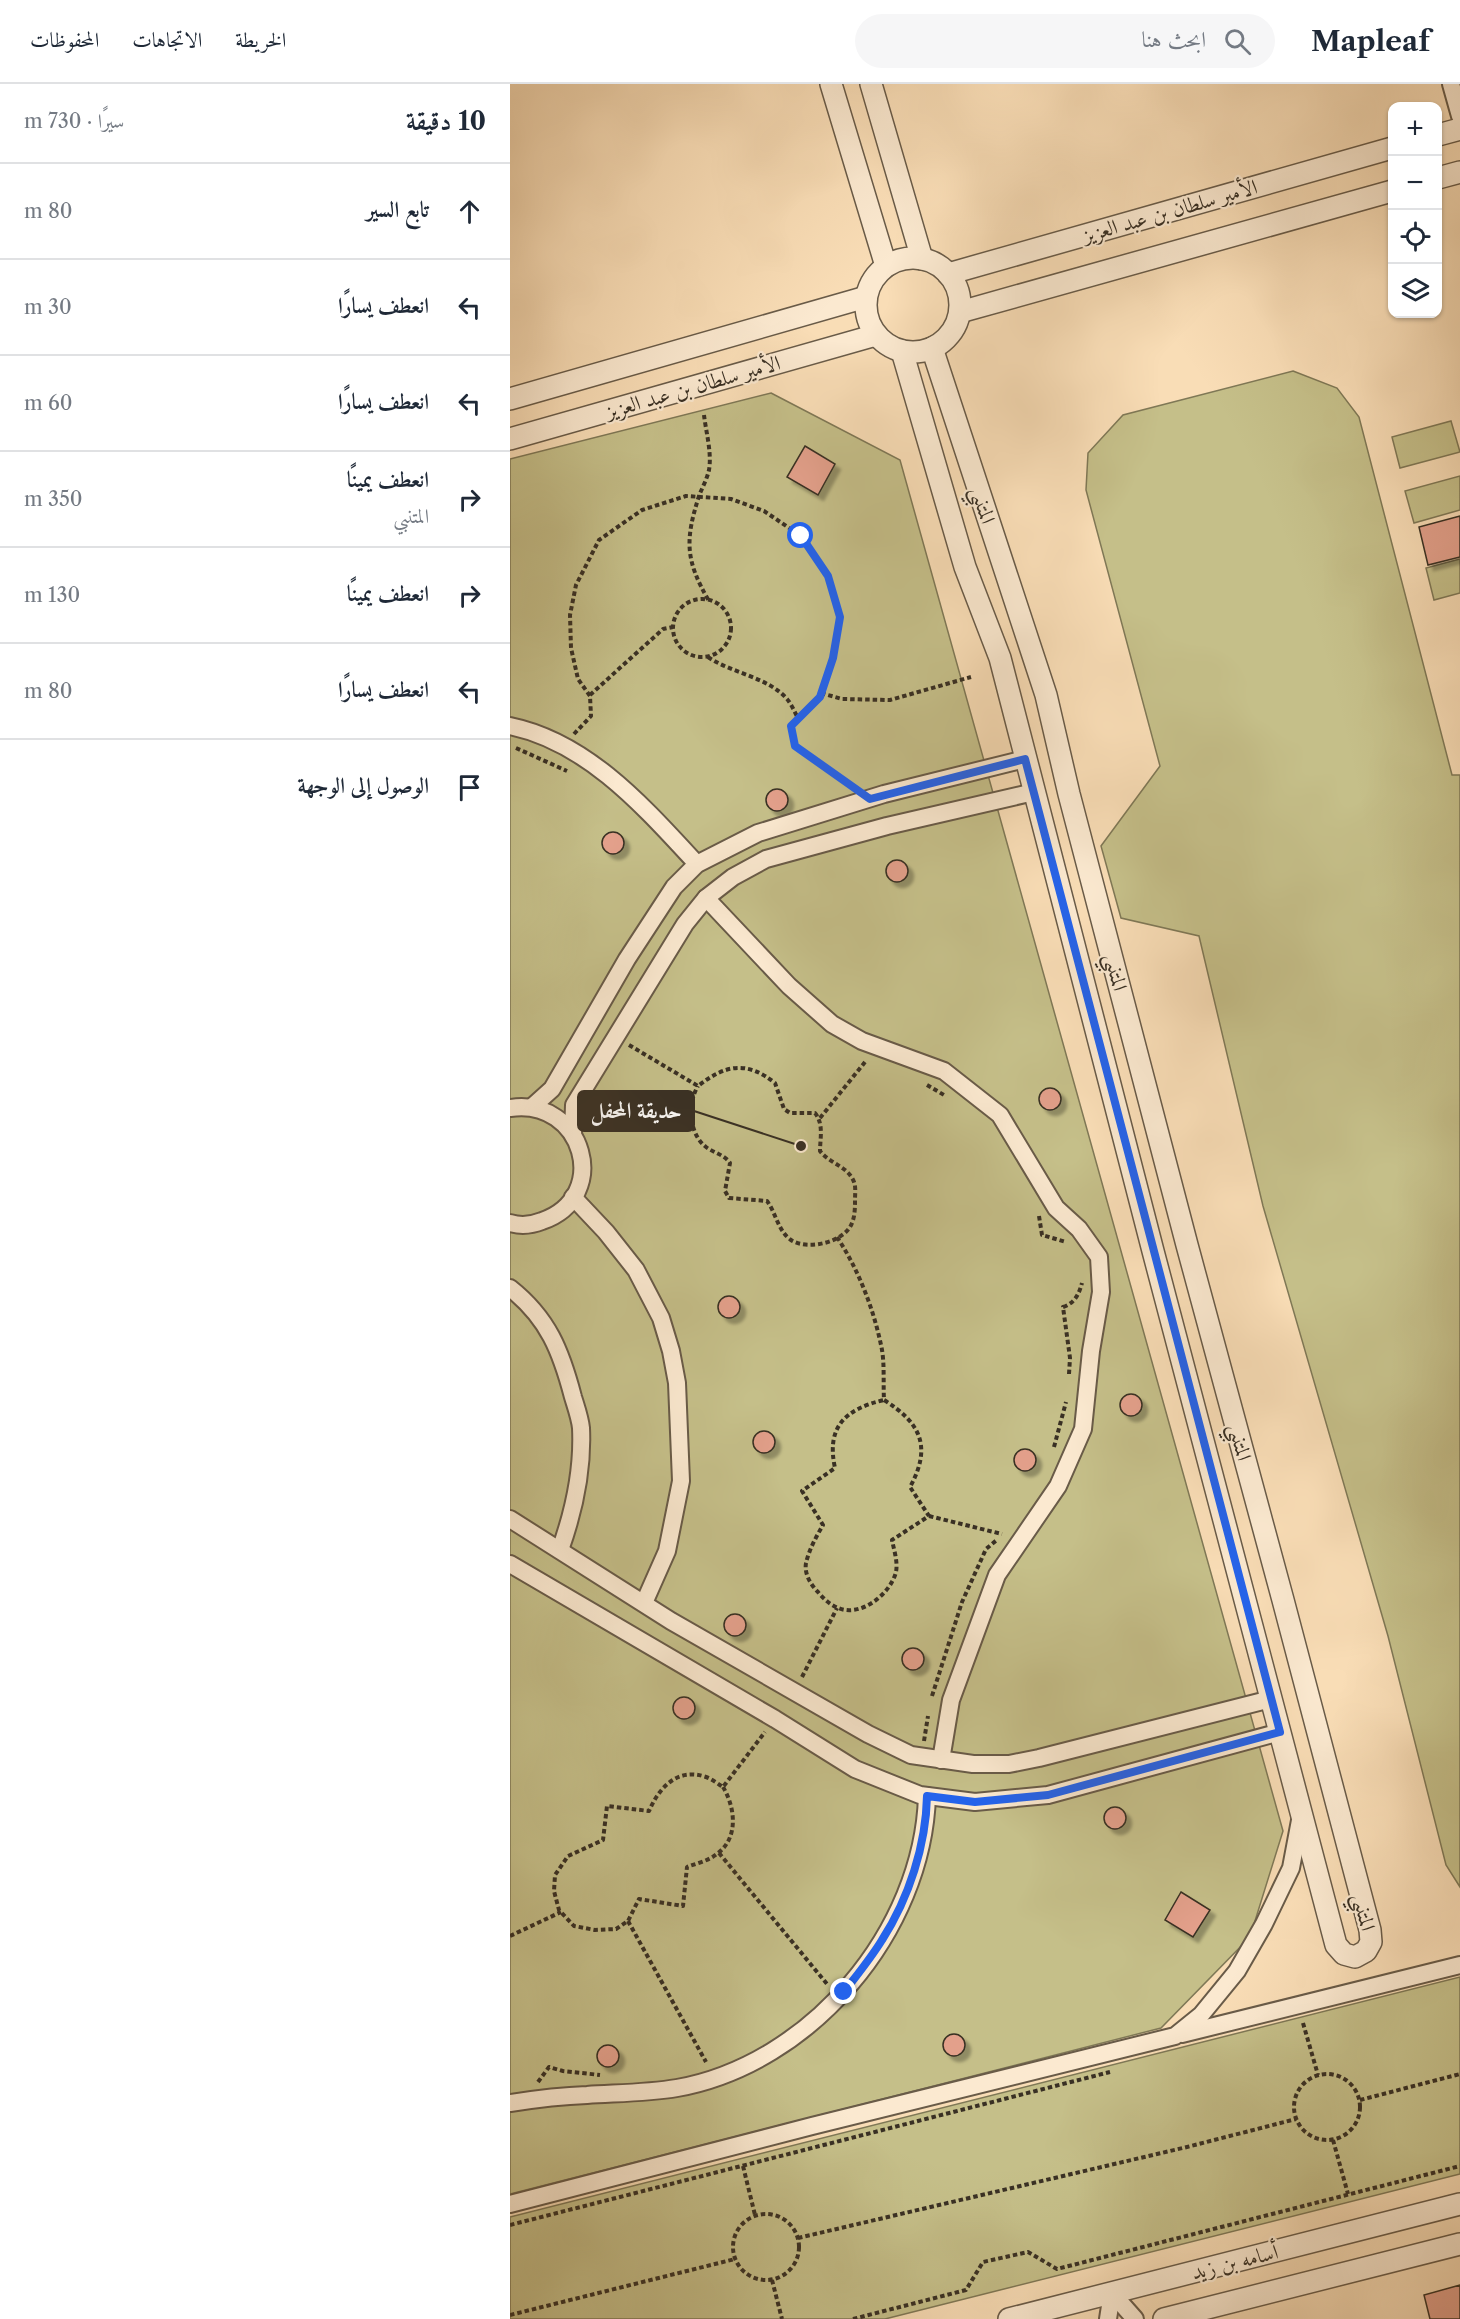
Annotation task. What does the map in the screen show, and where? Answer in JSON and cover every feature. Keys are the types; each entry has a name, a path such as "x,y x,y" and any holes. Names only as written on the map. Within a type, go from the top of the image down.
{"street":[{"path":"831,84 886,266"},
{"path":"871,84 922,260"},
{"path":"1451,84 1460,116"},
{"path":"1442,134 1460,129"},
{"name":"الأمير سلطان بن عبد العزيز","path":"948,274 1388,149"},
{"path":"1442,177 1460,172"},
{"name":"الأمير سلطان بن عبد العزيز","path":"960,312 1388,192"},
{"path":"916,258 922,260 931,262 948,274 954,282 959,297 960,312 955,327 945,339 932,348 917,352 902,351 887,345 876,335 868,321 865,306 867,290 874,277 886,266 900,260 916,258"},
{"name":"الأمير سلطان بن عبد العزيز","path":"510,399 866,297"},
{"name":"الأمير سلطان بن عبد العزيز","path":"510,439 876,335"},
{"name":"المتنبي","path":"902,351 965,567 1000,658 1336,1945 1344,1954 1355,1957 1365,1951 1371,1942 1370,1930 1186,1245 1069,794 1046,695 932,348"},
{"path":"510,726 557,743 606,773 646,810 697,864"},
{"path":"532,1107 552,1089 627,959 674,887 697,864 758,832 870,799 1025,759"},
{"path":"573,1134 574,1105 685,924 706,898 733,877 766,859 887,826 1034,792"},
{"path":"706,898 789,986 832,1024 862,1041 944,1071 1000,1115 1056,1208 1079,1230 1099,1257 1101,1292 1091,1351 1083,1429 1058,1486 997,1575 951,1700 941,1760"},
{"path":"510,1108 532,1107 544,1110 560,1119 573,1134 581,1152 582,1171 578,1190 567,1206 551,1218 533,1224 511,1226"},
{"path":"573,1197 606,1232 636,1270 661,1318 677,1383 681,1481 667,1551 644,1604"},
{"path":"510,1288 530,1303 552,1334 567,1374 581,1427 579,1480 571,1521 560,1550"},
{"path":"510,1519 644,1604 868,1734 911,1755 973,1764 1009,1764 1271,1699"},
{"path":"510,1564 775,1719 855,1769 920,1795 975,1802 1048,1795 1280,1732"},
{"path":"510,2103 542,2098 678,2088 726,2074 772,2052 798,2034 844,1992 883,1939 903,1899 916,1864 926,1824 927,1796"},
{"path":"1175,2036 1201,2015 1237,1971 1264,1924 1291,1868 1302,1814"},
{"path":"510,2204 812,2126 1460,1965"},
{"name":"أسامه بن زيد","path":"1009,2319 1460,2204"},
{"name":"أسامه بن زيد","path":"1164,2319 1460,2244"},
{"path":"1108,2319 1112,2293"},
{"path":"1112,2293 1135,2319"}],"path":[{"path":"704,415 709,469 689,534 689,551 692,569 709,601"},
{"path":"557,743 575,734 591,716 590,695 578,679 571,648 570,615 576,585 599,540 642,510 686,496 731,498 764,511 801,536 828,576 840,617 833,658 820,697 791,726 795,746 870,799"},
{"path":"694,600 709,601 720,606 726,613 730,630 723,648 707,656 695,656 679,646 674,637 673,627 674,618 686,604 694,600"},
{"path":"590,695 663,629 673,627"},
{"path":"707,656 718,664 768,685 786,698 799,720"},
{"path":"821,693 842,699 890,700 971,677"},
{"path":"510,745 577,776"},
{"path":"616,1036 698,1086"},
{"path":"860,1058 865,1062 876,1064"},
{"path":"820,1118 865,1062"},
{"path":"721,1069 746,1069 767,1077 775,1083 784,1109 790,1113 816,1113 820,1118 820,1152 831,1162 844,1168 855,1184 855,1211 852,1224 837,1237 819,1244 802,1244 786,1235 767,1201 729,1197 725,1191 730,1163 728,1159 708,1149 697,1140 693,1128 692,1103 698,1086 721,1069"},
{"path":"923,1083 953,1101"},
{"path":"1036,1212 1040,1219 1042,1235 1068,1243"},
{"path":"837,1237 849,1255 864,1289 881,1346 884,1400"},
{"path":"1069,1378 1070,1358 1063,1307 1070,1305 1079,1295 1082,1275"},
{"path":"1052,1453 1067,1398"},
{"path":"929,1516 892,1540 896,1571 890,1587 880,1598 856,1610 837,1608 823,1598 810,1584 806,1566 813,1544 823,1526 802,1491 835,1468 831,1453 834,1434 842,1419 864,1405 884,1400 905,1415 919,1432 920,1467 910,1487 929,1516 1002,1534"},
{"path":"932,1699 962,1602 986,1549 1006,1529"},
{"path":"795,1691 837,1608"},
{"path":"919,1756 929,1710"},
{"path":"723,1787 775,1719"},
{"path":"690,1775 706,1777 723,1787 729,1797 734,1813 728,1842 719,1853 687,1867 683,1906 639,1899 628,1922 616,1929 595,1930 574,1926 561,1912 554,1891 555,1875 568,1856 603,1840 607,1806 649,1811 657,1794 672,1780 690,1775"},
{"path":"719,1853 828,1985"},
{"path":"510,1936 561,1912"},
{"path":"628,1922 706,2062"},
{"path":"823,1992 834,1978"},
{"path":"1292,2026 1312,2021"},
{"path":"1303,2023 1318,2075"},
{"path":"696,2065 715,2059"},
{"path":"534,2086 549,2067 563,2071 603,2075"},
{"path":"510,2225 1119,2070"},
{"path":"1333,2074 1343,2077 1352,2084 1360,2100 1359,2116 1354,2127 1346,2135 1333,2140 1313,2138 1305,2132 1296,2119 1293,2102 1303,2083 1318,2075 1333,2074"},
{"path":"1360,2100 1460,2074"},
{"path":"798,2238 1296,2119"},
{"path":"1333,2140 1348,2194"},
{"path":"743,2166 755,2216"},
{"path":"853,2319 966,2290 983,2262 1028,2252 1057,2269 1460,2166"},
{"path":"772,2214 782,2218 791,2225 798,2238 798,2257 793,2267 785,2275 772,2280 763,2281 752,2278 743,2272 735,2259 732,2243 735,2232 741,2223 755,2216 772,2214"},
{"path":"510,2315 735,2259"},
{"path":"772,2280 783,2319"}],"shaded area":[{"path":"1293,371 1337,388 1359,417 1452,775 1460,775 1460,1887 1446,1865 1388,1636 1263,1206 1199,936 1121,918 1101,846 1160,766 1086,490 1088,453 1123,415"},
{"path":"771,393 900,460 1283,1831 1250,1937 1161,2028 510,2194 510,459"},
{"path":"1451,421 1460,452 1400,468 1392,437"},
{"path":"1460,476 1460,510 1414,523 1405,491"},
{"path":"1460,559 1460,593 1434,600 1426,568"},
{"path":"1460,1977 1460,2174 885,2319 510,2319 510,2217"}],"building":[{"path":"805,446 835,464 818,495 787,477"},
{"path":"1460,516 1460,557 1428,565 1419,527"},
{"path":"777,789 785,792 788,800 785,808 777,811 769,808 766,800 769,792"},
{"path":"613,832 621,835 624,843 621,851 613,854 605,851 602,843 605,835"},
{"path":"897,860 905,863 908,871 905,879 897,882 889,879 886,871 889,863"},
{"path":"1050,1088 1058,1091 1061,1099 1058,1107 1050,1110 1042,1107 1039,1099 1042,1091"},
{"path":"729,1296 737,1299 740,1307 737,1315 729,1318 721,1315 718,1307 721,1299"},
{"path":"1131,1394 1139,1397 1142,1405 1139,1413 1131,1416 1123,1413 1120,1405 1123,1397"},
{"path":"764,1431 772,1434 775,1442 772,1450 764,1453 756,1450 753,1442 756,1434"},
{"path":"1025,1449 1033,1452 1036,1460 1033,1468 1025,1471 1017,1468 1014,1460 1017,1452"},
{"path":"735,1614 743,1617 746,1625 743,1633 735,1636 727,1633 724,1625 727,1617"},
{"path":"913,1648 921,1651 924,1659 921,1667 913,1670 905,1667 902,1659 905,1651"},
{"path":"684,1697 692,1700 695,1708 692,1716 684,1719 676,1716 673,1708 676,1700"},
{"path":"1115,1807 1123,1810 1126,1818 1123,1826 1115,1829 1107,1826 1104,1818 1107,1810"},
{"path":"1181,1892 1210,1910 1193,1937 1165,1920"},
{"path":"954,2034 962,2037 965,2045 962,2053 954,2056 946,2053 943,2045 946,2037"},
{"path":"608,2045 616,2048 619,2056 616,2064 608,2067 600,2064 597,2056 600,2048"},
{"path":"1460,2285 1460,2319 1430,2319 1424,2295"}],"place":[{"name":"حديقة المحفل","path":"801,1146"}],"route":[{"path":"801,536 828,576 840,617 833,658 820,697 791,726 795,746 870,799 1025,759 1280,1732 1048,1795 975,1802 927,1796 926,1824 916,1864 903,1899 883,1939 844,1992"}]}
